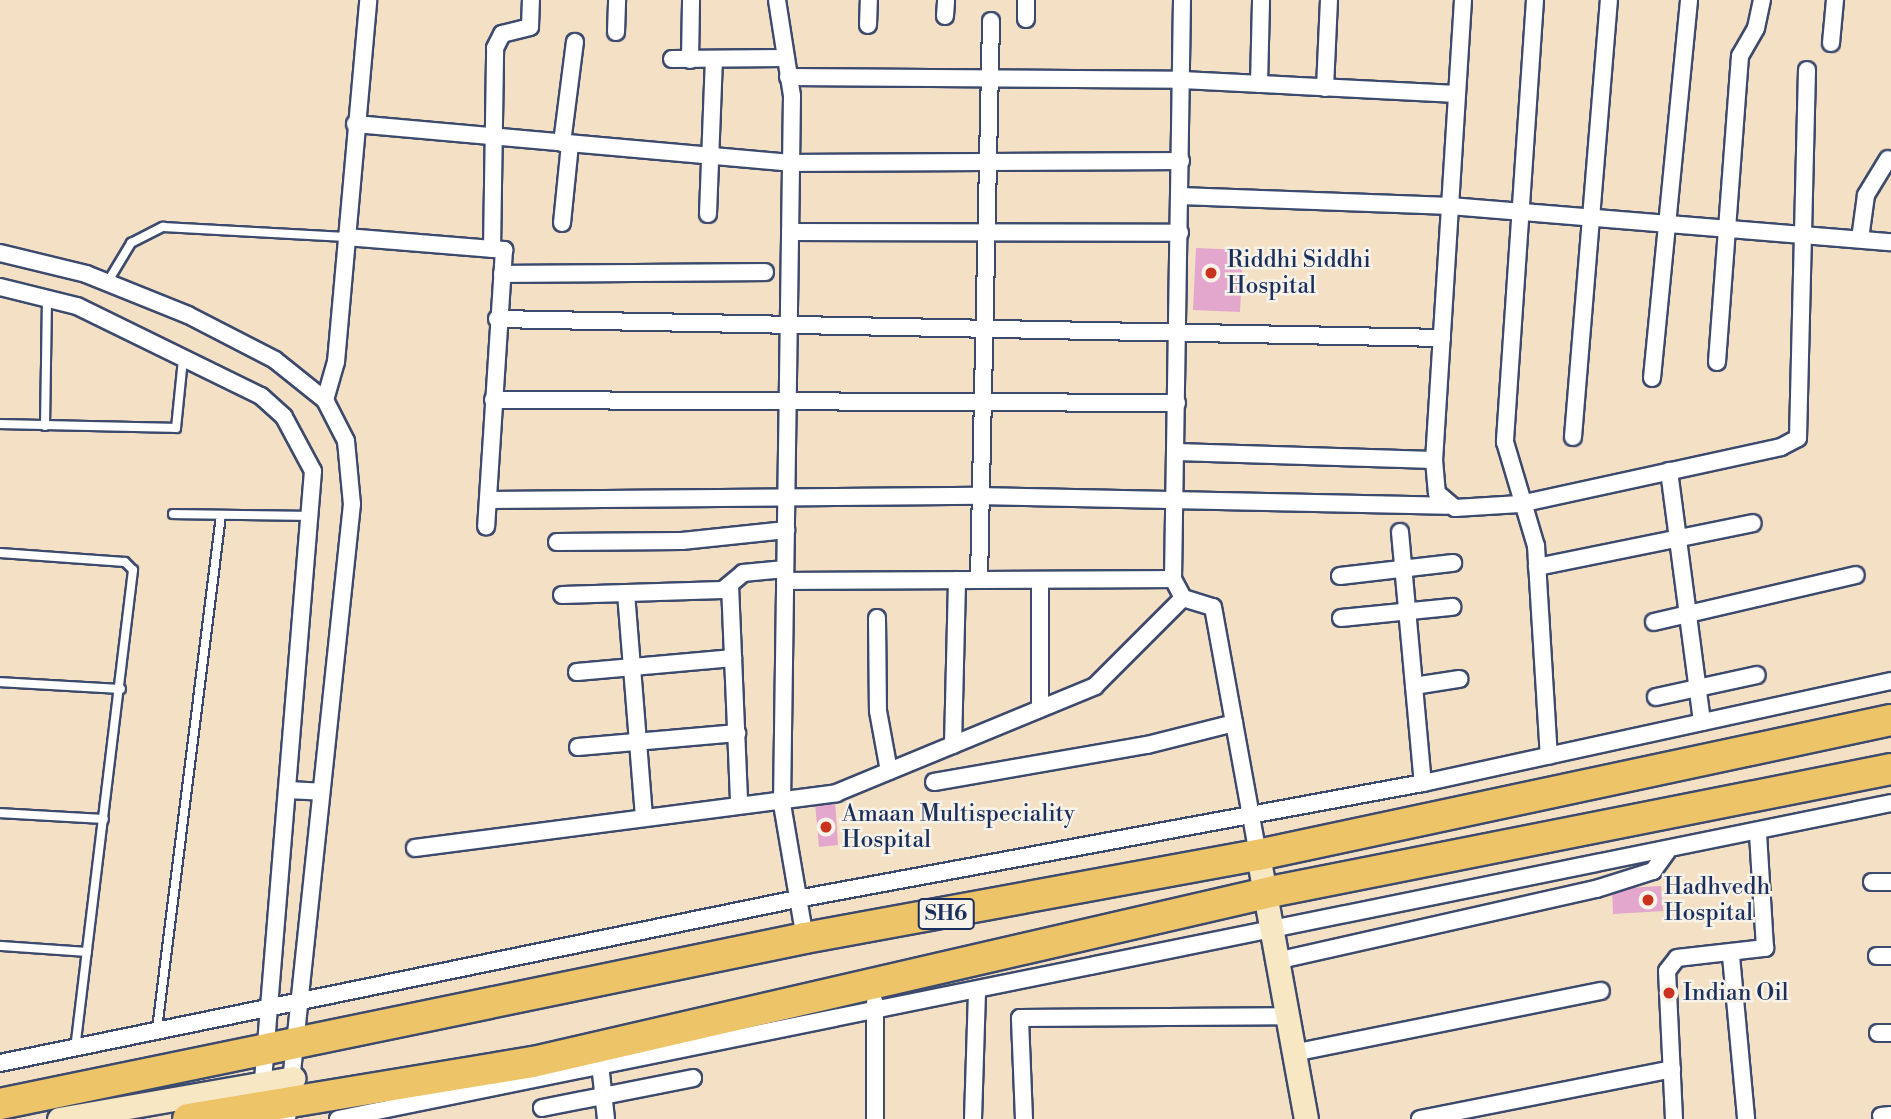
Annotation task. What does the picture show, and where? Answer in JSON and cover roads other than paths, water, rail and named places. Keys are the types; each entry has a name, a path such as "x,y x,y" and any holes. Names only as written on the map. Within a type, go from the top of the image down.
{"highway":[{"name":"SH6","path":"0,1104 262,1084 292,1079 804,937 1258,855 1891,720"},
{"path":"188,1119 262,1084 292,1079 533,1062 868,982 1266,894 1891,769"}],"main road":[{"path":"1258,855 1285,1016 1306,1119"},
{"path":"0,1118 262,1084"},
{"path":"59,1119 262,1084"}],"street":[{"path":"324,400 336,362 368,0"},
{"path":"492,249 496,138 495,48 502,34 530,27 531,0"},
{"path":"616,32 617,0"},
{"path":"690,60 691,0"},
{"path":"777,0 788,76 791,163 782,804 804,937"},
{"path":"868,25 869,0"},
{"path":"1026,0 1026,19"},
{"path":"1182,0 1174,579 1182,598"},
{"path":"1259,84 1261,0"},
{"path":"1325,88 1329,0"},
{"path":"1447,506 1437,493 1434,460 1463,0"},
{"path":"1535,0 1505,442 1520,504 1534,533 1549,756"},
{"path":"1573,437 1588,217 1609,0"},
{"path":"1651,378 1664,223 1689,0"},
{"path":"1717,362 1740,56 1756,28 1762,0"},
{"path":"1831,43 1835,0"},
{"path":"979,580 991,21"},
{"path":"562,223 575,42"},
{"path":"672,59 784,58"},
{"path":"708,214 714,59"},
{"path":"488,500 981,496 1447,506 1520,504 1669,471 1798,438 1807,70"},
{"path":"788,76 1182,80 1457,94"},
{"path":"355,124 791,163 1181,161"},
{"path":"1860,239 1866,195 1888,159"},
{"path":"1181,196 1450,206 1891,242"},
{"path":"790,232 987,229 1180,233"},
{"path":"346,237 504,250 497,319 486,526"},
{"path":"0,253 107,283 275,360 324,400 346,441 352,504 292,1079"},
{"path":"502,274 765,272"},
{"path":"0,287 47,299 184,355 261,396 284,417 313,471 314,516 262,1084"},
{"path":"497,319 789,327 1178,331 1442,338"},
{"path":"493,400 787,405 983,398 1177,403"},
{"path":"1176,452 1434,460"},
{"path":"1669,471 1702,722"},
{"path":"1537,567 1753,523"},
{"path":"557,542 682,541 786,530"},
{"path":"1400,532 1423,783"},
{"path":"1340,576 1453,563"},
{"path":"562,595 730,585 743,573 957,580 1174,579"},
{"path":"1654,622 1856,575"},
{"path":"953,745 957,580"},
{"path":"1040,580 1040,708"},
{"path":"730,585 738,804"},
{"path":"626,593 644,816"},
{"path":"415,848 738,804 782,804 836,793 1095,686 1182,598"},
{"path":"1182,598 1213,607 1258,855"},
{"path":"1341,618 1452,607"},
{"path":"877,618 878,711 889,771"},
{"path":"577,672 733,658"},
{"path":"1656,697 1757,675"},
{"path":"1414,686 1459,680"},
{"path":"0,1063 300,999 797,899 1250,811 1423,783 1891,681"},
{"path":"933,782 1147,745 1234,723"},
{"path":"578,747 737,733"},
{"path":"288,790 321,792"},
{"path":"338,1119 1271,929 1667,852 1891,803"},
{"path":"1674,1119 1670,963 1758,954 1768,938 1758,833"},
{"path":"1276,961 1596,889 1653,871 1667,852"},
{"path":"1872,882 1891,882"},
{"path":"1731,956 1746,1119"},
{"path":"868,982 878,1011 875,1119"},
{"path":"973,1119 977,990"},
{"path":"1293,1053 1601,991"},
{"path":"1024,1119 1020,1018 1285,1016"},
{"path":"600,1064 606,1119"},
{"path":"1420,1119 1672,1069"},
{"path":"542,1108 693,1078"}],"lane":[{"path":"107,283 131,243 163,227 346,237"},
{"path":"45,426 47,299"},
{"path":"0,424 176,428 184,355"},
{"path":"173,514 314,516"},
{"path":"157,1029 221,514"},
{"path":"0,553 125,562 133,570 121,689 75,1047"},
{"path":"0,682 121,689"},
{"path":"0,813 104,820"},
{"path":"0,946 87,953"}],"place":[{"name":"Riddhi Siddhi Hospital","path":"1211,273"},
{"name":"Amaan Multispeciality Hospital","path":"826,827"},
{"name":"Hadhvedh Hospital","path":"1648,900"},
{"name":"Indian Oil","path":"1669,993"}]}
